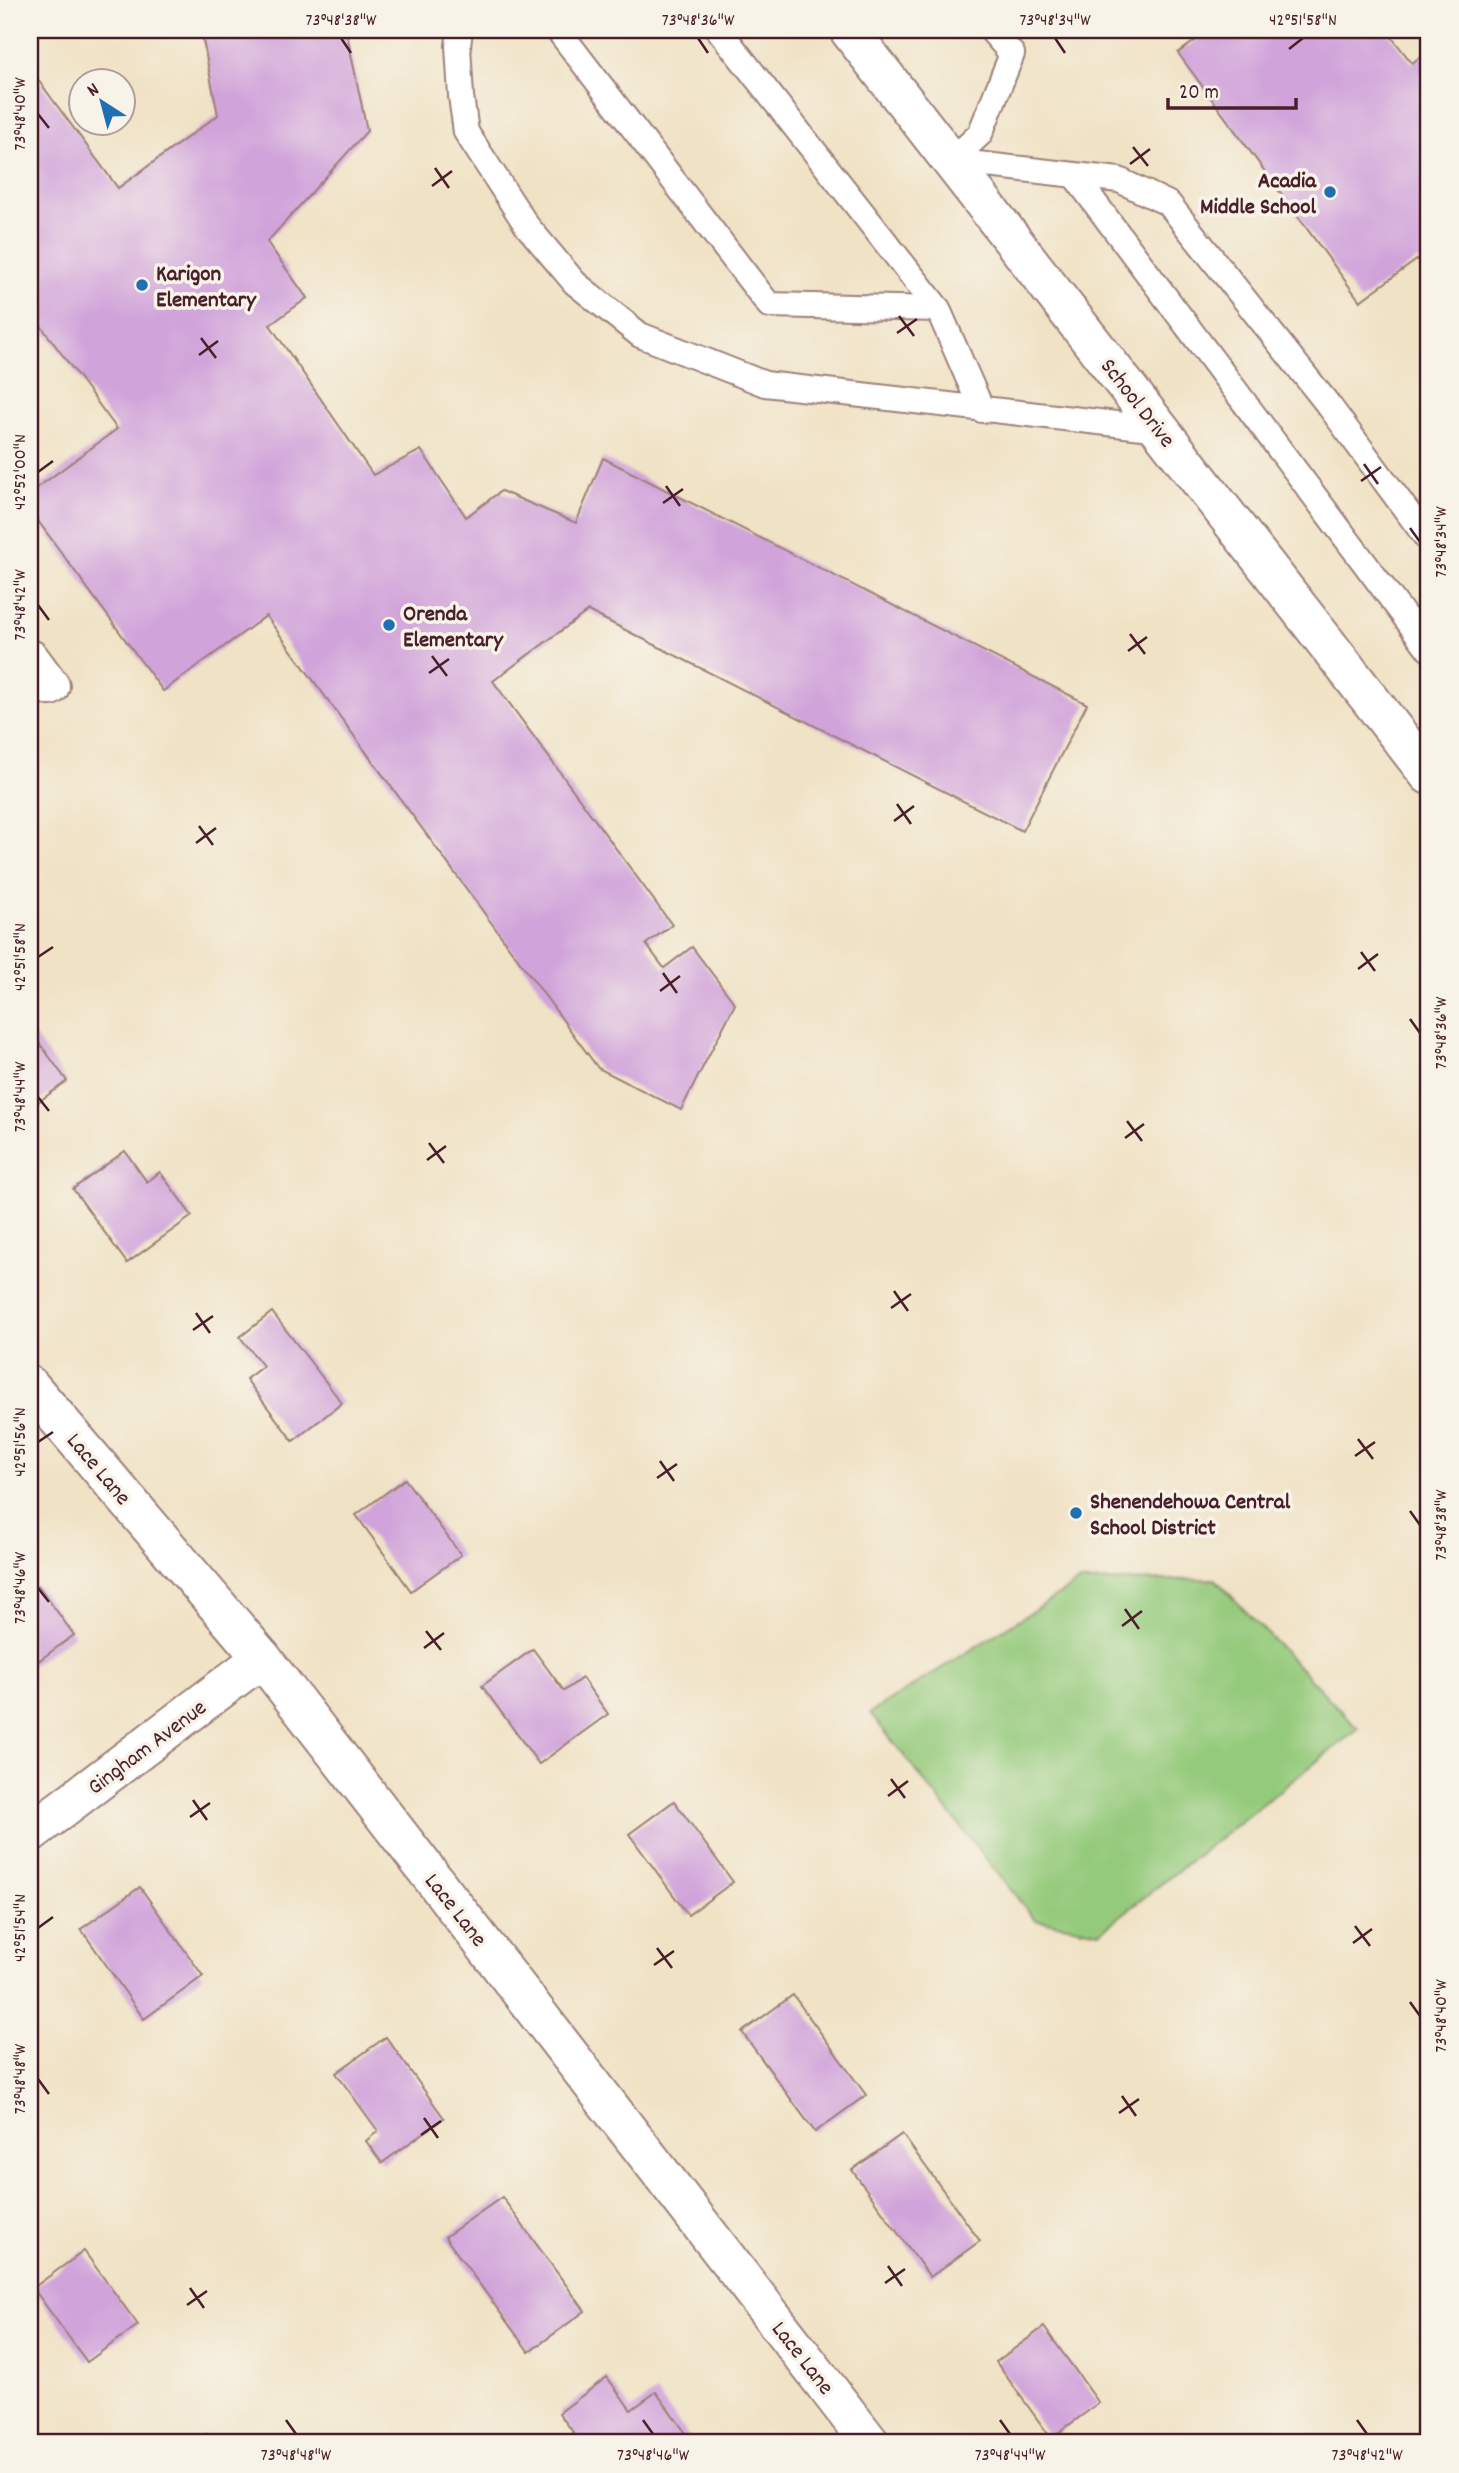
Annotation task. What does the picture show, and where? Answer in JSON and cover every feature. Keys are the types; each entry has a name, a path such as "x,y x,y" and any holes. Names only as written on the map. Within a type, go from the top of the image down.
{"street":[{"name":"School Drive","path":"849,30 1429,775"},
{"name":"Lace Lane","path":"30,1386 262,1658 870,2443"},
{"name":"Gingham Avenue","path":"30,1833 262,1658"}],"lane":[{"path":"460,30 458,46 466,132 527,226 575,284 640,335 765,384 1160,429"},
{"path":"558,30 769,305 938,309"},
{"path":"719,30 938,309 982,410"},
{"path":"951,161 980,134 1012,54 990,30"},
{"path":"951,161 1119,180 1169,204 1330,407 1429,541"},
{"path":"1074,175 1429,649"}],"green space":[{"path":"1215,1579 1358,1729 1100,1932 1035,1920 870,1713 1079,1582"}],"building":[{"path":"201,30 346,30 367,131 267,242 307,298 270,325 373,475 421,450 466,517 501,491 576,523 603,458 1087,704 1022,831 588,611 493,681 672,925 646,944 664,968 692,947 735,1004 681,1110 598,1068 266,616 163,691 30,510 30,493 117,429 30,311 30,69 66,118 66,136 80,136 118,188 218,115"},
{"path":"1210,30 1386,30 1412,63 1429,50 1429,275 1418,259 1360,301 1178,53"},
{"path":"30,1030 67,1081 30,1108"},
{"path":"125,1151 147,1182 160,1172 192,1216 127,1263 73,1189"},
{"path":"272,1312 342,1403 293,1441 246,1379 263,1366 240,1337"},
{"path":"405,1479 461,1555 411,1591 356,1515"},
{"path":"38,1585 74,1635 30,1667 30,1592"},
{"path":"533,1649 564,1691 582,1678 608,1714 539,1764 482,1686"},
{"path":"674,1801 733,1882 688,1915 629,1834"},
{"path":"140,1887 203,1976 144,2019 81,1929"},
{"path":"793,1995 866,2095 815,2132 742,2032"},
{"path":"386,2037 444,2118 382,2163 366,2141 378,2131 336,2073"},
{"path":"902,2134 980,2241 930,2277 852,2170"},
{"path":"502,2197 585,2311 529,2352 445,2237"},
{"path":"84,2251 138,2325 87,2362 33,2288"},
{"path":"1044,2327 1099,2403 1051,2438 996,2362"},
{"path":"607,2377 631,2410 656,2392 693,2443 581,2443 559,2413"},
{"path":"205,2434 212,2443 193,2443"}],"place":[{"name":"Acadia Middle School","path":"1330,192"},
{"name":"Karigon Elementary","path":"142,285"},
{"name":"Orenda Elementary","path":"389,625"},
{"name":"Shenendehowa Central School District","path":"1076,1513"}]}
